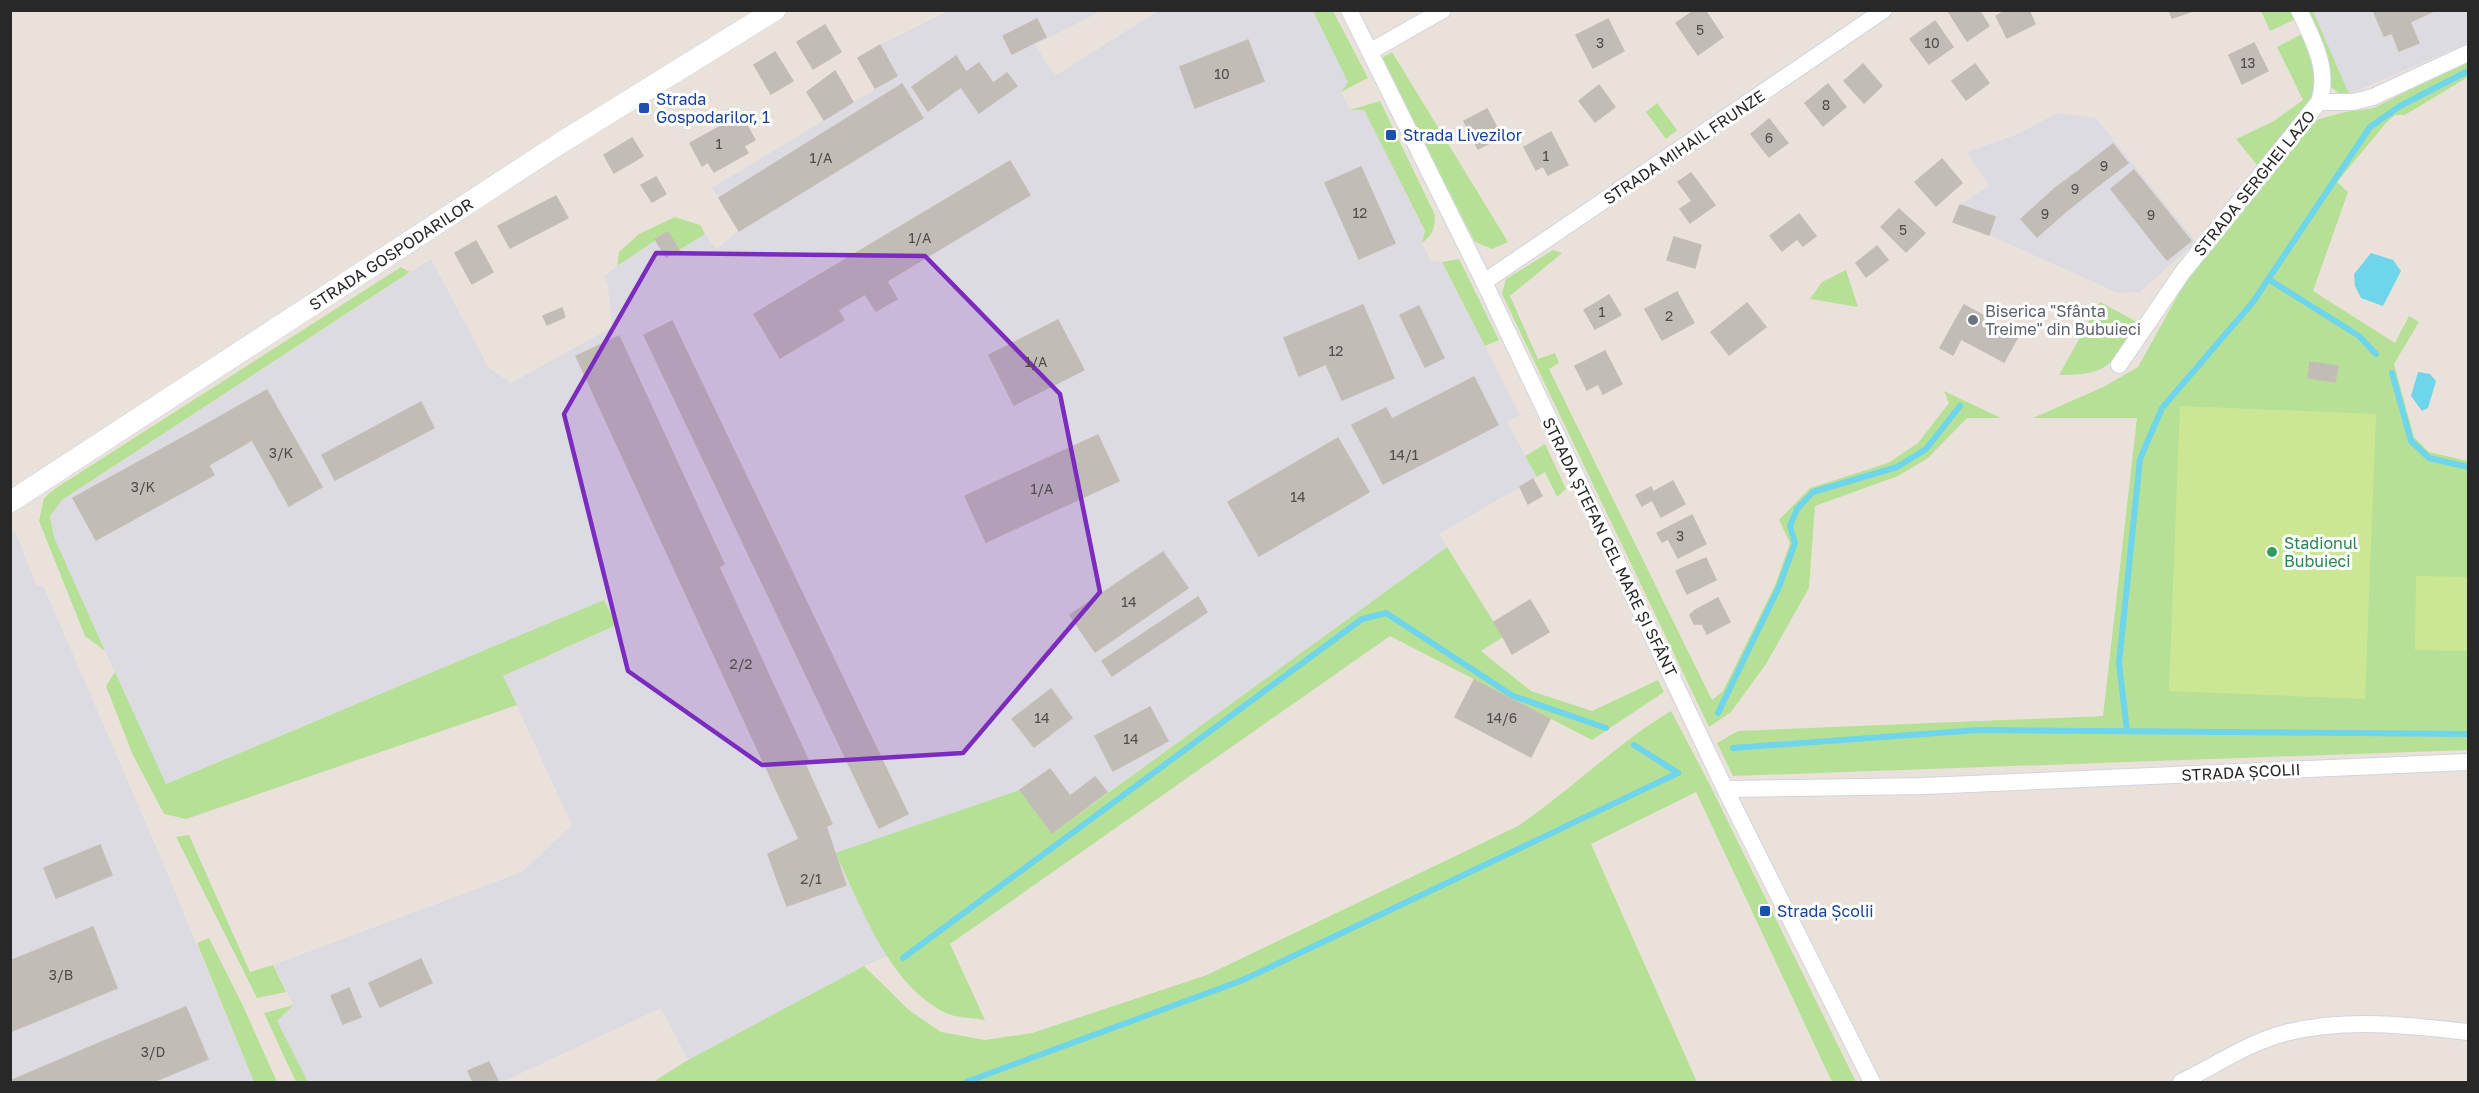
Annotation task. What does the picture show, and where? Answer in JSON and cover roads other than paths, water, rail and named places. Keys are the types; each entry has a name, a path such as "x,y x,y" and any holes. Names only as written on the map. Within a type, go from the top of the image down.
{"street":[{"name":"STRADA GOSPODARILOR","path":"10,502 550,150 776,10"},
{"name":"STRADA ȘTEFAN CEL MARE ȘI SFÂNT","path":"1349,10 1484,282 1725,789 1872,1083"},
{"path":"1371,51 1443,10"},
{"name":"STRADA MIHAIL FRUNZE","path":"1484,282 1884,10"},
{"path":"2299,10 2315,42 2323,76 2319,102"},
{"name":"STRADA SERGHEI LAZO","path":"2119,365 2182,273 2319,102 2353,102 2373,97 2469,53"},
{"name":"STRADA ȘCOLII","path":"1725,789 1925,786 2469,762"},
{"path":"2181,1083 2228,1056 2284,1034 2378,1023 2469,1032"}],"water":[{"path":"2371,253 2393,260 2401,271 2383,306 2361,298 2355,286 2354,274"},
{"path":"2418,372 2430,374 2436,381 2428,408 2422,411 2411,396"}],"waterway":[{"path":"2127,731 2119,663 2140,459 2162,408 2253,302 2370,127 2400,106 2468,71"},
{"path":"2268,279 2359,336 2376,354"},
{"path":"2392,373 2411,441 2429,458 2468,467"},
{"path":"1718,713 1779,587 1795,543 1790,526 1797,509 1813,492 1897,467 1926,449 1960,406"},
{"path":"903,958 1362,619 1386,613 1513,696 1606,728"},
{"path":"1733,748 1978,730 2468,734"},
{"path":"1634,745 1678,773"},
{"path":"966,1082 1243,980 1678,773"}],"place":[{"name":"Strada Gospodarilor, 1","path":"644,108"},
{"name":"Strada Livezilor","path":"1391,135"},
{"name":"Biserica \"Sfânta Treime\" din Bubuieci","path":"1973,320"},
{"name":"Stadionul Bubuieci","path":"2272,552"},
{"name":"Strada Școlii","path":"1765,911"}]}
